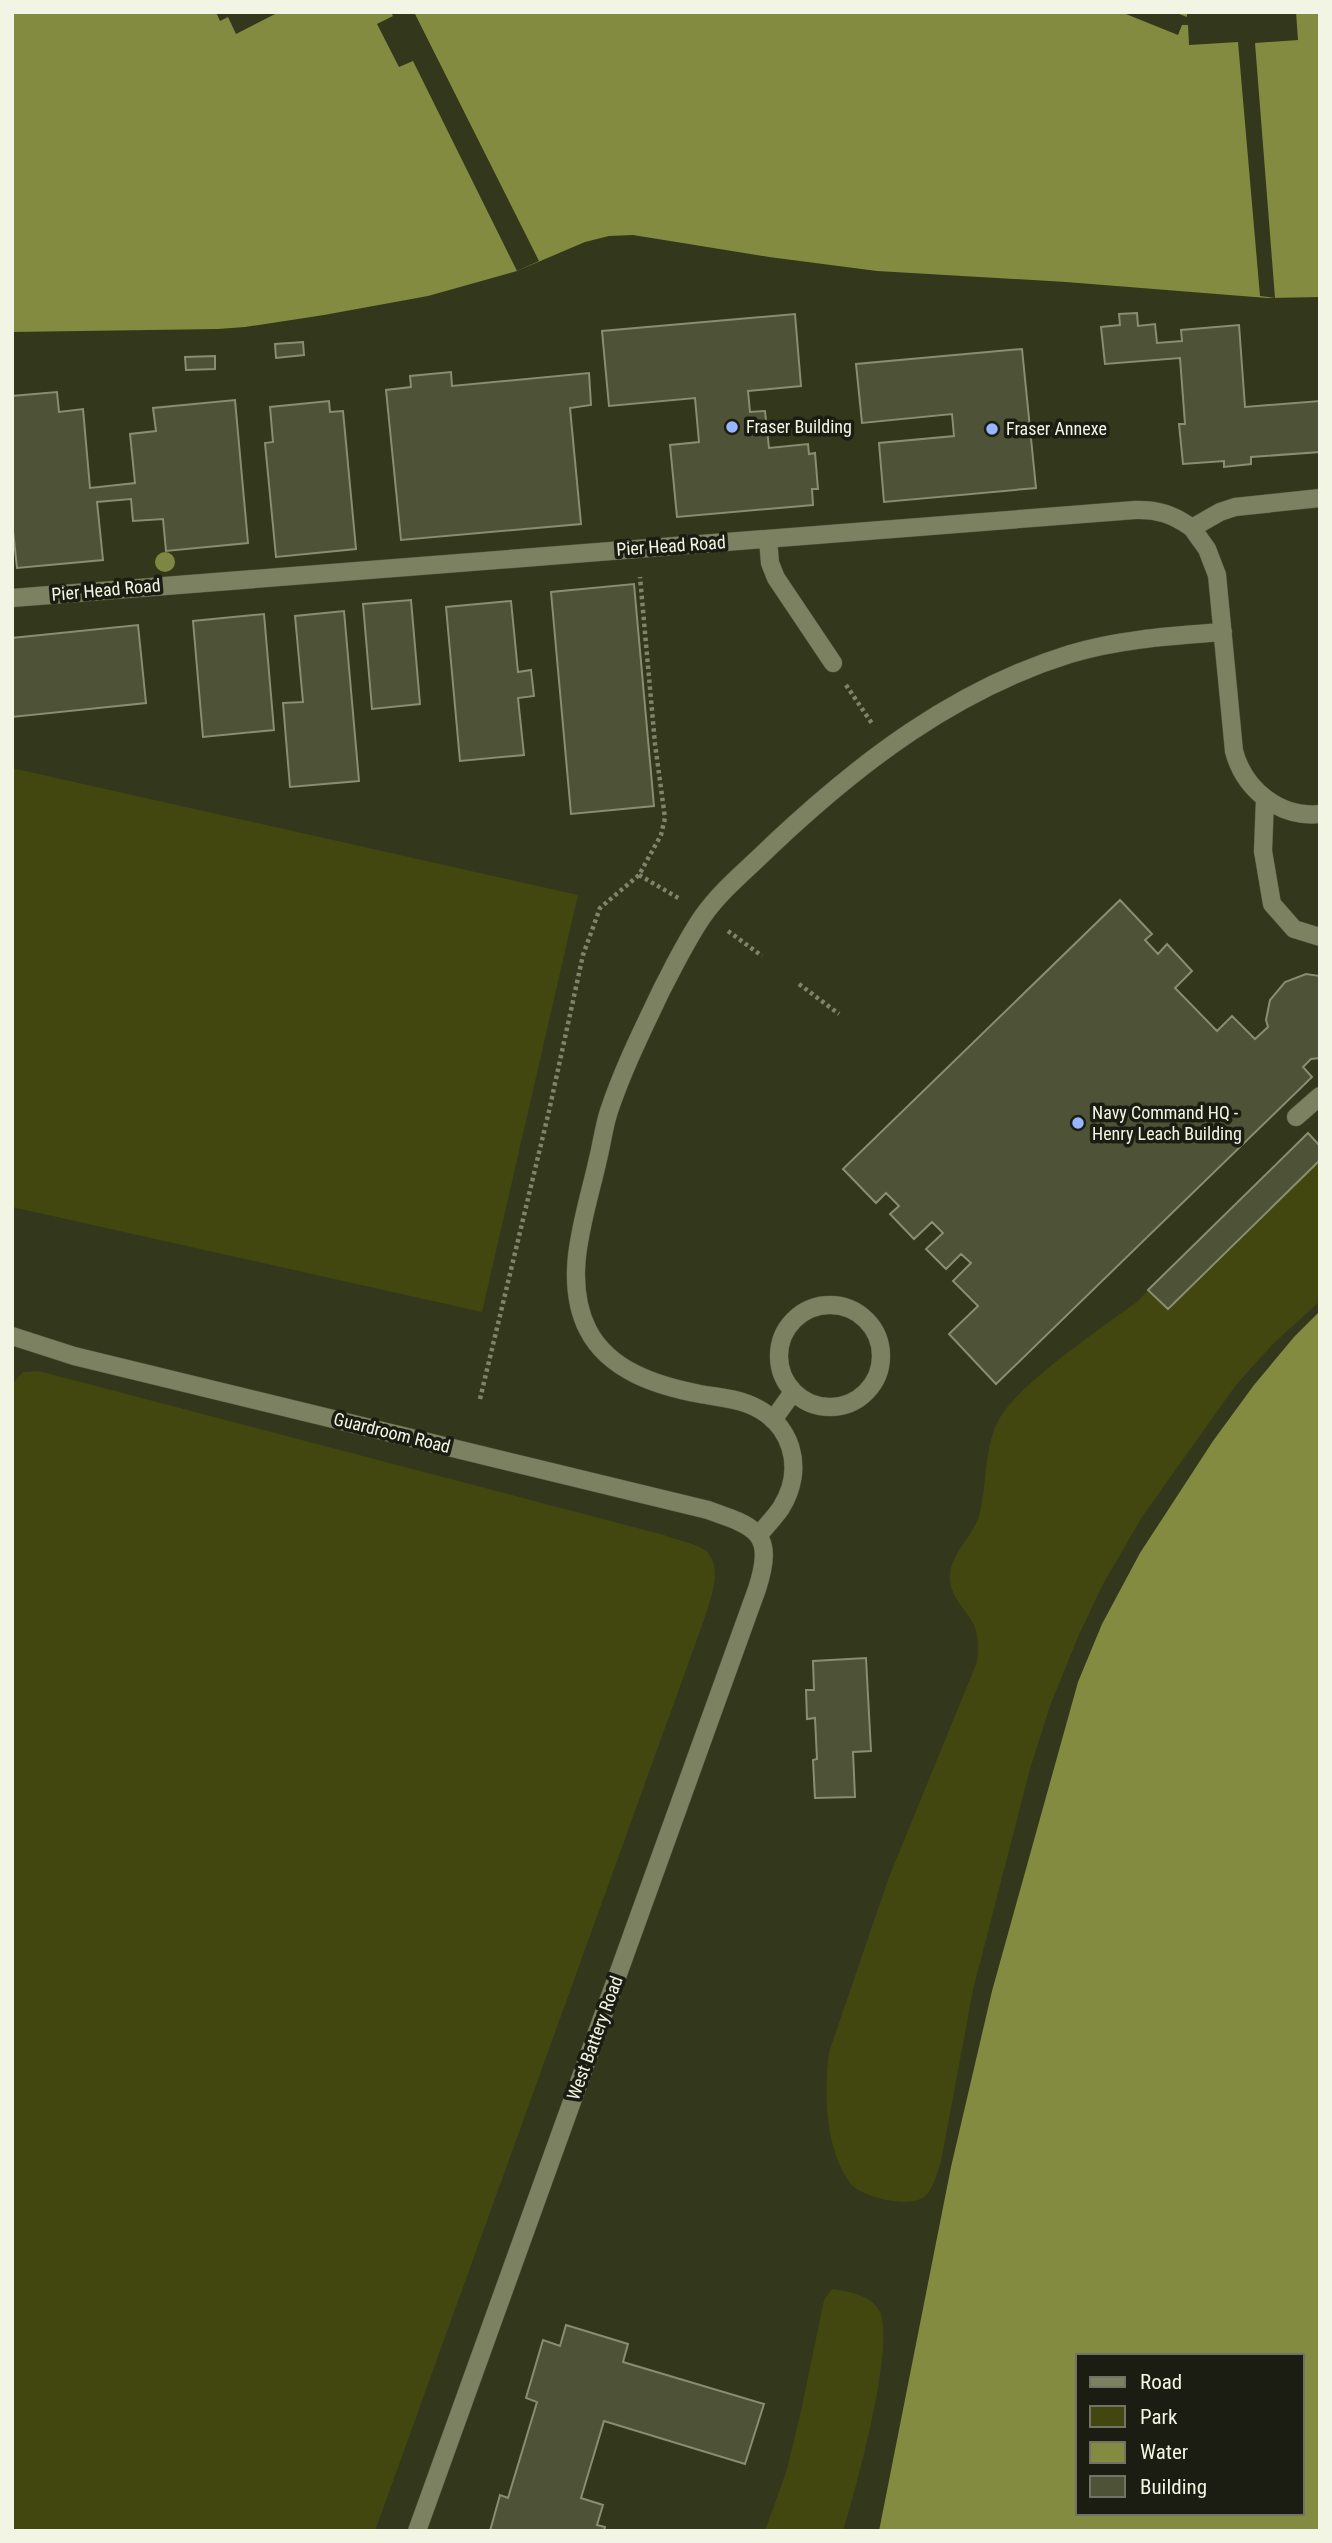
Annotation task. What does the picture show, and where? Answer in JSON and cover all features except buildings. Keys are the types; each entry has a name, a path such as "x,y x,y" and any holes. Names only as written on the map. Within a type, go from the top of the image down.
{"lane":[{"path":"1320,498 1235,507 1192,528 1207,549 1217,575 1234,751 1243,775 1265,799 1276,806 1297,814 1320,814"},
{"name":"Pier Head Road","path":"12,597 1149,510 1167,513 1192,528"},
{"path":"768,539 768,554 773,572 833,663"},
{"path":"761,1539 781,1508 793,1475 790,1443 784,1432 773,1420 747,1404 682,1390 626,1369 599,1348 578,1305 576,1278 580,1240 608,1113 643,1028 685,944 723,892 822,798 874,757 949,707 999,681 1072,653 1133,639 1223,632"},
{"path":"1265,799 1263,851 1272,904 1294,929 1320,937"},
{"path":"1296,1117 1320,1096"},
{"path":"830,1304 846,1307 861,1315 873,1327 881,1350 877,1376 869,1389 855,1400 831,1407 807,1402 793,1392 783,1377 778,1361 782,1335 791,1321 805,1310 830,1304"},
{"name":"Guardroom Road","path":"12,1336 74,1356 708,1510 746,1524 761,1539"},
{"path":"773,1420 793,1392"},
{"name":"West Battery Road","path":"417,2531 757,1589 763,1565 761,1539"}],"path":[{"path":"480,1399 549,1111 583,955 600,908 639,875 660,835 665,818 639,576"},
{"path":"844,682 874,727"},
{"path":"639,875 689,905"},
{"path":"722,927 762,956"},
{"path":"799,984 839,1014"}],"green space":[{"path":"12,768 578,895 482,1312 12,1207"},
{"path":"1320,1160 1320,1301 1273,1344 1236,1385 1142,1517 1102,1586 1050,1706 1030,1769 973,1990 941,2162 935,2180 925,2196 910,2202 869,2195 850,2183 833,2146 827,2099 829,2052 889,1877 977,1662 976,1630 955,1597 950,1578 958,1552 980,1512 990,1444 997,1423 1007,1408 1040,1375 1138,1301 1148,1290 1168,1309"},
{"path":"39,1371 664,1535 702,1548 714,1566 714,1584 704,1620 375,2531 12,2531 12,1384 23,1372"},
{"path":"832,2289 858,2295 870,2301 879,2310 883,2327 879,2383 856,2485 843,2531 765,2531 787,2469 824,2300"}],"water":[{"path":"12,12 1320,12 1320,297 1267,298 877,271 633,235 609,236 585,242 517,271 428,296 324,315 218,329 12,332"},
{"path":"1320,1311 1320,2531 879,2531 951,2167 992,1991 1078,1682 1102,1624 1140,1553 1213,1441 1254,1385"}],"pier":[{"path":"216,12 279,12 236,34 228,17 220,21"},
{"path":"391,12 414,12 539,261 517,271 413,61 399,67 377,24 393,16"},
{"path":"1121,12 1174,12 1187,17 1187,12 1296,12 1298,40 1255,43 1275,298 1260,296 1238,42 1189,45 1188,25 1182,25 1178,35"}],"place":[{"name":"Fraser Building","path":"732,427"},
{"name":"Fraser Annexe","path":"992,429"},
{"name":"Navy Command HQ - Henry Leach Building","path":"1078,1123"}]}
